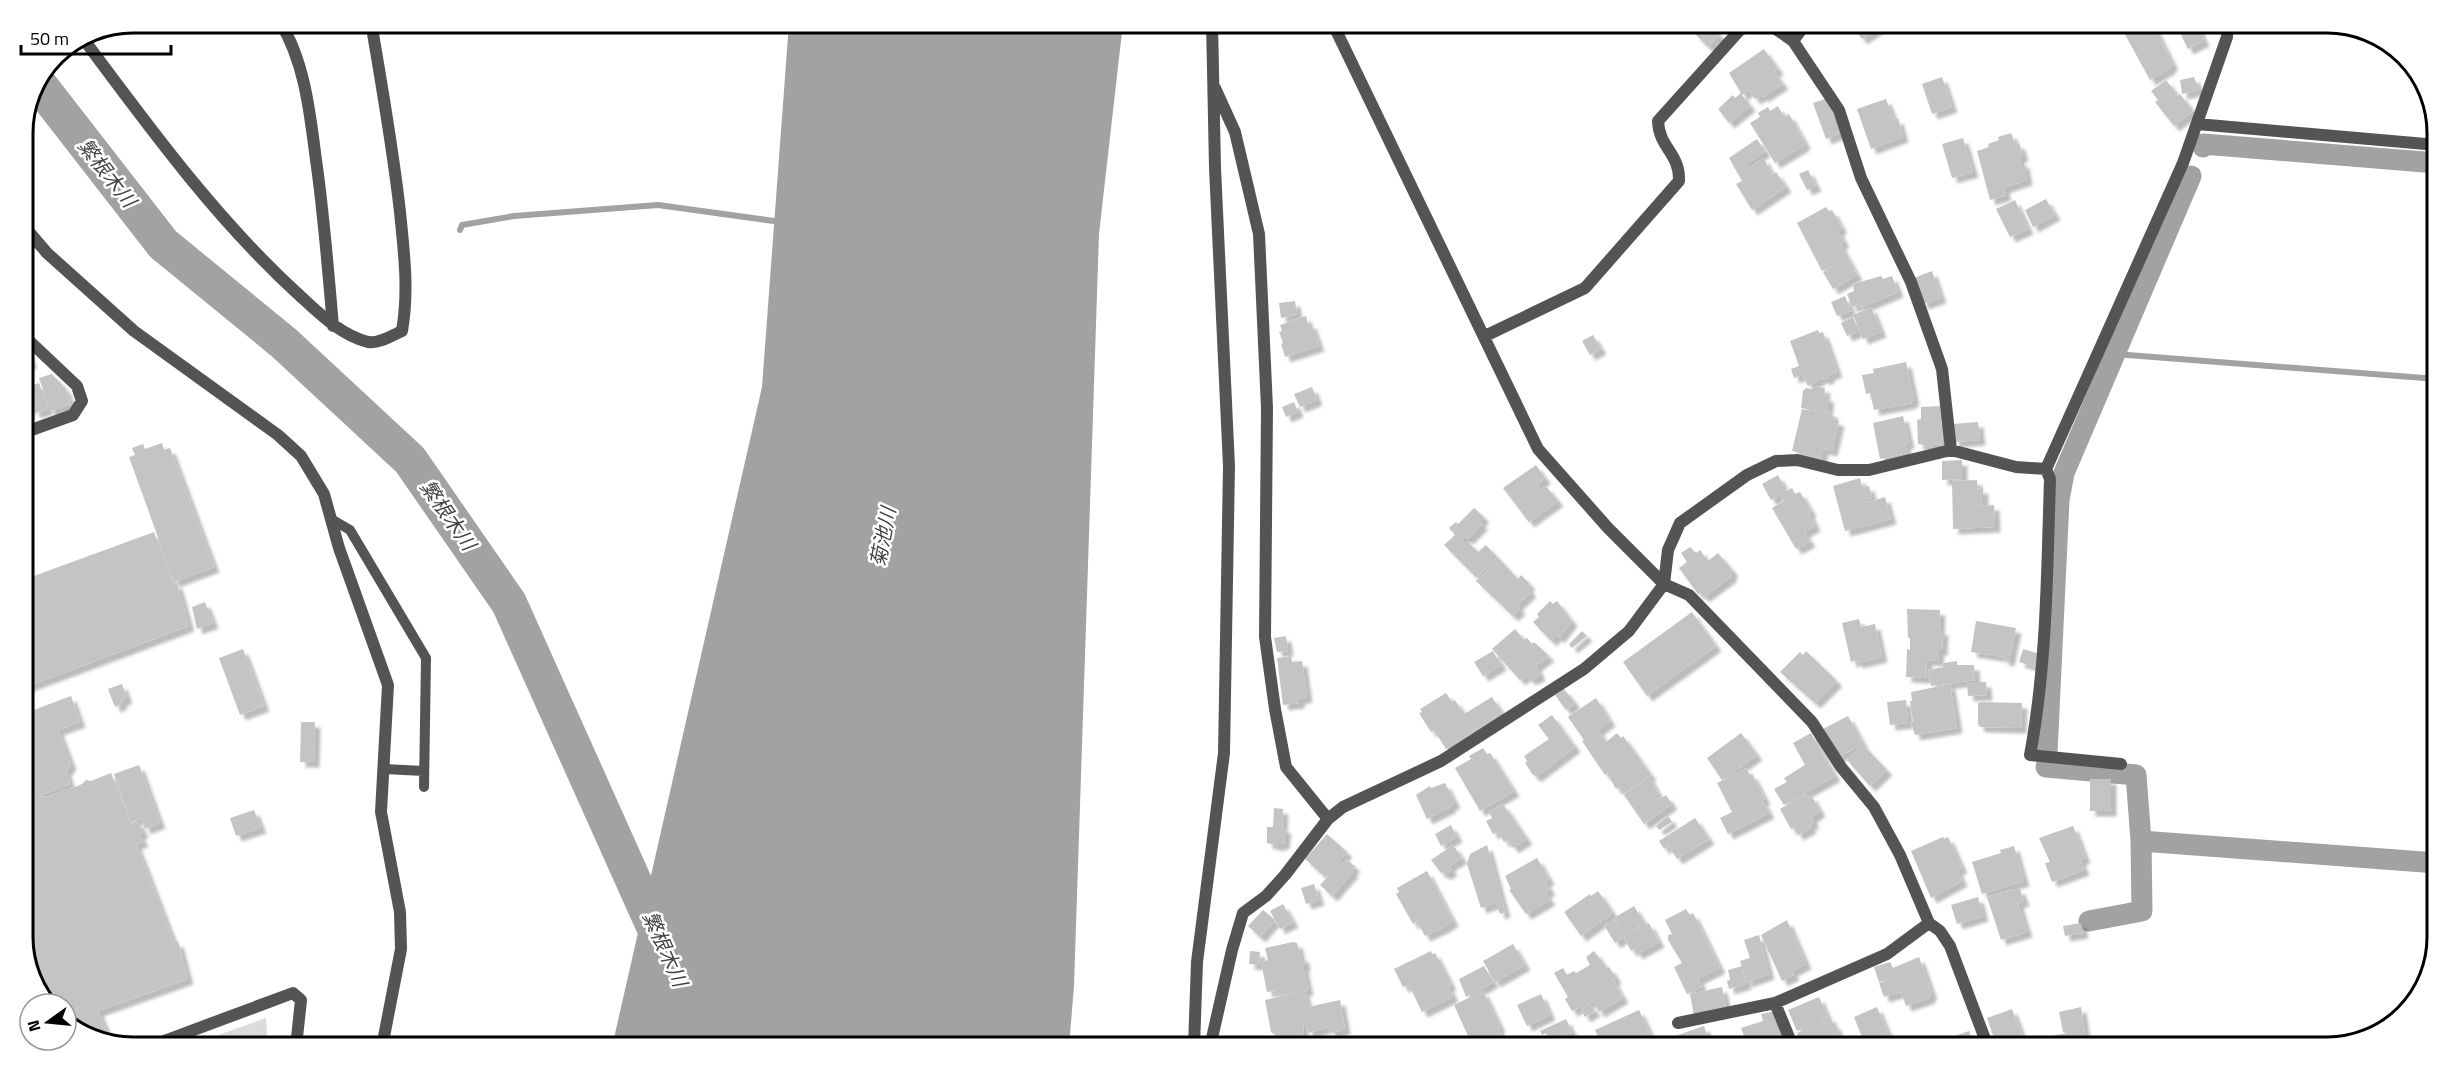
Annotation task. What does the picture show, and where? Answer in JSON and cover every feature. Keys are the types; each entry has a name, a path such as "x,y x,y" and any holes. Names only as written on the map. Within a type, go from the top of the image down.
{"street":[{"path":"287,33 291,40 310,112 325,224 333,326"},
{"path":"88,45 166,152 261,260 333,326 370,343 402,331 406,308 405,266 392,142 373,33"},
{"path":"1194,1037 1197,962 1224,753 1229,466 1212,82 1212,33"},
{"path":"1337,33 1538,449 1608,528 1664,584 1689,595 1812,722 1841,767 1874,807 1900,855 1929,923 1940,931 1950,946 1984,1037"},
{"path":"1485,336 1586,288 1679,181 1679,167 1658,134 1658,122 1736,33"},
{"path":"1782,33 1793,41 1839,110 1861,178 1911,282 1942,369 1951,450"},
{"path":"1793,41 1799,33"},
{"path":"2121,764 2030,755 2039,707 2046,594 2050,479 2046,469 2183,163 2227,33"},
{"path":"1212,82 1235,132 1259,234 1267,408 1265,637 1275,709 1287,768 1328,819"},
{"path":"2197,124 2427,144"},
{"path":"33,237 47,253 134,331 278,435 301,456 324,494 339,548 388,685 381,812 400,912 400,948 384,1037"},
{"path":"33,344 77,386 82,402 74,415 33,429"},
{"path":"1212,1037 1232,950 1243,914 1266,896 1285,875 1328,819 1343,807 1441,761 1584,669 1629,631 1664,584 1668,550 1680,523 1747,475 1776,461 1797,460 1838,470 1869,470 1951,450 2016,467 2046,469"},
{"path":"1678,1023 1775,1003 1887,954 1929,923"},
{"path":"175,1037 293,993 301,1000 297,1037"},
{"path":"1775,1003 1789,1037"}],"lane":[{"path":"331,519 350,530 426,658 423,787"},
{"path":"384,769 424,771"}],"shaded area":[{"path":"266,1018 267,1037 213,1037"}],"water":[{"name":"菊池川","path":"788,33 1122,33 1099,234 1074,986 1070,1037 614,1037 762,387"}],"building":[{"path":"1718,33 1720,35 1708,47 1695,34"},
{"path":"1858,33 1871,33 1862,39"},
{"path":"2124,33 2157,33 2173,65 2150,80"},
{"path":"2180,33 2200,33 2204,41 2188,49"},
{"path":"1764,49 1778,69 1774,72 1783,84 1763,97 1762,95 1755,99 1749,90 1742,95 1750,106 1729,123 1718,109 1733,95 1735,98 1741,93 1729,73"},
{"path":"1942,77 1952,107 1932,114 1922,84"},
{"path":"2194,77 2199,90 2182,94 2180,80"},
{"path":"2166,80 2176,93 2171,96 2173,99 2180,94 2193,111 2174,126 2155,102 2158,100 2151,91"},
{"path":"1828,98 1841,133 1826,139 1813,103"},
{"path":"1886,99 1894,120 1898,118 1903,137 1871,149 1857,109"},
{"path":"1778,106 1784,117 1789,114 1805,143 1775,163 1750,123 1760,117 1758,113 1768,107 1770,111"},
{"path":"2011,133 2015,144 2019,143 2023,156 2019,157 2021,163 2024,163 2027,180 2006,187 2004,189 2006,195 1990,200 1977,151 1989,147 1988,144 1999,140 1998,137"},
{"path":"1963,138 1973,172 1952,178 1942,144"},
{"path":"1757,139 1765,151 1745,166 1747,169 1764,158 1772,175 1776,172 1786,187 1752,210 1736,184 1742,181 1729,158"},
{"path":"1808,170 1816,186 1807,190 1799,174"},
{"path":"2046,199 2055,215 2033,227 2025,210"},
{"path":"2015,200 2028,229 2010,237 1996,209"},
{"path":"1826,207 1829,211 1832,210 1842,228 1839,229 1839,233 1844,242 1840,244 1857,275 1833,289 1823,272 1839,263 1822,271 1797,223"},
{"path":"1932,271 1941,298 1923,304 1914,278"},
{"path":"1881,276 1883,279 1892,276 1898,292 1860,308 1859,304 1852,307 1847,294 1854,291 1853,284"},
{"path":"1845,296 1851,311 1837,316 1831,302"},
{"path":"1295,301 1297,314 1281,318 1279,303"},
{"path":"1871,307 1881,332 1863,339 1853,315"},
{"path":"1306,316 1308,324 1311,323 1319,346 1285,357 1279,332 1282,331 1280,325"},
{"path":"1853,317 1859,331 1847,336 1841,323"},
{"path":"1818,330 1819,333 1823,332 1837,372 1829,375 1829,378 1824,380 1823,377 1808,386 1802,375 1794,378 1791,369 1799,366 1790,341"},
{"path":"1593,335 1601,349 1590,355 1582,341"},
{"path":"1906,362 1914,400 1911,401 1912,403 1874,410 1870,393 1866,394 1862,375 1874,373 1873,369"},
{"path":"52,374 65,388 71,404 50,411 39,378"},
{"path":"39,383 48,409 35,413 33,385"},
{"path":"1813,386 1825,388 1824,396 1829,397 1827,411 1833,413 1831,419 1839,421 1832,451 1823,449 1821,459 1792,451 1802,409 1824,414 1825,412 1801,408 1803,391 1806,388 1812,389"},
{"path":"1312,387 1317,400 1300,407 1294,394"},
{"path":"1294,402 1298,412 1286,417 1282,407"},
{"path":"1940,406 1943,444 1931,445 1932,449 1924,449 1924,445 1918,444 1917,420 1921,419 1921,407"},
{"path":"1903,416 1909,443 1905,444 1907,453 1880,459 1873,423"},
{"path":"1978,422 1980,440 1954,442 1952,424"},
{"path":"162,443 164,450 170,448 214,567 174,582 129,457 135,455 132,448 143,444 145,449"},
{"path":"1962,460 1962,479 1942,480 1942,461"},
{"path":"1536,465 1545,478 1537,486 1540,490 1546,486 1558,501 1529,522 1503,488"},
{"path":"1778,475 1786,491 1792,488 1795,494 1800,492 1811,511 1809,513 1815,526 1804,532 1810,542 1796,549 1772,508 1784,501 1780,495 1771,500 1762,484"},
{"path":"1860,478 1862,487 1869,486 1872,498 1867,499 1868,502 1885,497 1891,519 1845,531 1833,486"},
{"path":"1977,480 1977,489 1983,488 1983,504 1978,506 1994,505 1995,527 1953,529 1952,481"},
{"path":"1474,508 1484,517 1479,522 1483,524 1468,539 1465,537 1461,541 1464,544 1467,541 1478,552 1486,545 1518,579 1521,575 1530,584 1527,587 1531,592 1517,605 1520,609 1513,616 1476,581 1490,568 1488,566 1476,577 1444,545 1455,535 1449,528 1456,522 1458,524"},
{"path":"154,532 173,584 177,583 189,626 33,684 33,576"},
{"path":"1690,547 1696,553 1700,550 1708,561 1718,553 1733,571 1730,574 1732,576 1704,597 1700,592 1698,594 1679,568 1687,562 1681,553"},
{"path":"1550,601 1553,604 1557,601 1572,621 1559,638 1557,635 1551,641 1533,622 1539,617 1537,614"},
{"path":"205,602 213,623 197,629 192,607"},
{"path":"1907,609 1940,610 1939,630 1943,630 1942,650 1939,650 1938,661 1927,660 1926,678 1906,677 1907,649 1910,650"},
{"path":"1692,612 1716,646 1647,696 1623,662"},
{"path":"1859,619 1861,627 1875,624 1882,657 1857,663 1857,660 1851,662 1842,623"},
{"path":"1976,621 2016,628 2009,661 2003,660 2004,657 1971,652"},
{"path":"1515,629 1524,640 1527,638 1532,644 1534,642 1549,656 1536,666 1540,675 1534,679 1530,680 1526,675 1520,680 1492,649"},
{"path":"1582,631 1587,636 1572,648 1569,644"},
{"path":"1286,636 1288,651 1277,652 1274,638"},
{"path":"243,649 264,706 240,715 219,658"},
{"path":"2023,649 2040,654 2036,667 2019,662"},
{"path":"1493,651 1501,665 1483,676 1474,662"},
{"path":"1806,651 1837,681 1815,703 1780,672 1800,652 1803,655"},
{"path":"1291,656 1292,662 1302,661 1307,697 1299,699 1299,703 1283,705 1277,658"},
{"path":"1957,661 1957,665 1974,665 1975,680 1931,686 1928,670 1943,667 1943,663"},
{"path":"1967,682 1986,682 1987,695 1968,696"},
{"path":"122,684 127,698 115,707 108,689"},
{"path":"1950,684 1957,728 1915,735 1911,723 1913,722 1911,692"},
{"path":"1564,689 1575,703 1566,710 1555,695"},
{"path":"1446,693 1452,702 1455,700 1464,714 1492,697 1502,713 1446,749 1434,730 1431,732 1419,713 1422,712 1420,709"},
{"path":"71,696 80,722 58,730 71,764 66,771 70,784 33,798 33,710"},
{"path":"1596,698 1610,721 1598,730 1606,742 1617,733 1621,738 1623,736 1651,775 1623,794 1618,787 1616,789 1607,773 1605,775 1568,717"},
{"path":"1906,700 1908,723 1890,725 1887,702"},
{"path":"1978,703 2022,703 2021,728 1980,727"},
{"path":"1552,715 1575,747 1537,776 1533,775 1525,763 1527,761 1524,756 1549,739 1538,725"},
{"path":"1848,716 1863,744 1838,757 1823,729"},
{"path":"301,722 315,722 314,762 300,762"},
{"path":"1741,733 1757,755 1722,780 1707,758"},
{"path":"1811,733 1835,776 1784,805 1774,789 1787,782 1784,778 1805,765 1793,743"},
{"path":"1863,745 1887,770 1870,786 1847,760"},
{"path":"1483,748 1487,754 1490,753 1514,791 1480,811 1455,768 1471,759 1469,756"},
{"path":"139,765 160,823 145,829 141,818 131,822 114,774"},
{"path":"1746,768 1750,775 1752,774 1765,799 1762,800 1769,813 1728,834 1720,818 1732,812 1717,783"},
{"path":"111,773 132,827 131,824 138,821 143,833 139,834 143,842 136,844 174,943 178,941 188,979 98,1011 106,1030 102,1031 78,1020 78,992 50,992 36,963 33,943 33,801 41,796 47,797 63,789 70,789 86,780 91,781"},
{"path":"1649,777 1658,793 1655,796 1657,799 1666,795 1672,804 1644,824 1624,795"},
{"path":"2090,779 2111,779 2111,811 2090,811"},
{"path":"1445,783 1455,803 1427,819 1416,795 1430,786 1431,788"},
{"path":"1806,794 1808,797 1811,795 1820,811 1811,818 1814,823 1809,825 1811,828 1798,835 1794,828 1791,829 1780,809"},
{"path":"1503,804 1527,839 1513,848 1508,840 1504,842 1498,831 1493,834 1486,821 1492,818 1489,812"},
{"path":"1274,808 1283,809 1282,828 1286,828 1284,844 1279,844 1279,846 1267,843 1267,827 1273,827"},
{"path":"254,810 261,828 236,836 230,818"},
{"path":"1668,816 1672,822 1659,830 1656,826"},
{"path":"1695,818 1709,839 1677,859 1668,845 1664,849 1659,841"},
{"path":"1451,825 1457,837 1441,846 1435,834"},
{"path":"2073,826 2085,858 2080,860 2084,870 2052,882 2045,863 2050,862 2039,838"},
{"path":"1327,834 1347,852 1325,877 1305,859"},
{"path":"1943,837 1944,839 1948,837 1962,868 1957,870 1962,881 1931,898 1911,851"},
{"path":"1453,845 1462,858 1449,866 1452,870 1445,875 1431,860"},
{"path":"1487,845 1505,912 1500,914 1496,903 1481,908 1467,864 1470,854"},
{"path":"2014,846 2024,881 1982,894 1972,862 2001,853 2000,850"},
{"path":"1537,858 1549,879 1545,882 1550,890 1545,892 1550,900 1526,914 1509,890 1511,889 1505,876"},
{"path":"1347,859 1355,867 1351,870 1353,872 1332,896 1320,885 1341,862"},
{"path":"1427,871 1453,921 1425,936 1417,921 1413,924 1396,894 1399,892 1397,888"},
{"path":"1314,884 1319,900 1306,904 1301,888"},
{"path":"2020,889 2024,901 2018,903 2027,932 2001,940 1987,897"},
{"path":"1598,891 1613,913 1581,936 1564,912"},
{"path":"1978,897 1983,916 1957,924 1951,905"},
{"path":"1283,904 1293,922 1280,929 1270,911"},
{"path":"1634,906 1644,923 1615,943 1604,925 1614,919 1620,927 1614,918"},
{"path":"1686,909 1690,915 1693,913 1720,968 1698,979 1702,987 1687,994 1674,967 1682,963 1668,940 1668,935 1672,934 1665,920"},
{"path":"1263,910 1275,920 1260,937 1248,926"},
{"path":"1787,920 1806,964 1792,971 1794,975 1782,981 1761,935"},
{"path":"1649,923 1659,942 1637,954 1635,949 1631,951 1624,938 1625,935"},
{"path":"2081,923 2083,933 2065,936 2063,926"},
{"path":"1759,935 1769,974 1747,982 1740,961 1750,958 1744,940"},
{"path":"1297,943 1301,958 1304,957 1305,966 1303,966 1308,990 1276,996 1275,991 1267,992 1261,962 1268,960 1265,948"},
{"path":"1513,944 1525,965 1495,982 1483,961"},
{"path":"1250,951 1260,952 1259,965 1249,964"},
{"path":"1431,951 1432,954 1435,953 1451,985 1448,986 1453,997 1422,1012 1409,985 1403,987 1394,969"},
{"path":"1594,951 1616,978 1613,980 1623,998 1599,1012 1593,1001 1572,1011 1565,999 1568,997 1554,973 1563,968 1567,975 1574,971 1576,973 1590,965 1586,957"},
{"path":"1919,957 1932,994 1930,998 1906,1006 1901,992 1884,997 1879,983 1896,978 1879,982 1874,967 1890,962 1893,968"},
{"path":"1484,966 1493,982 1466,997 1459,979"},
{"path":"1742,966 1746,984 1729,989 1728,970"},
{"path":"1722,987 1726,1008 1694,1016 1690,994"},
{"path":"1304,991 1308,1007 1340,1000 1345,1029 1330,1033 1329,1027 1308,1033 1306,1024 1303,1025 1304,1037 1278,1037 1271,1032 1265,1000"},
{"path":"1483,991 1501,1034 1495,1037 1468,1037 1454,1005"},
{"path":"1541,994 1550,1015 1527,1026 1517,1005"},
{"path":"1819,997 1827,1016 1797,1031 1788,1010"},
{"path":"1590,1004 1595,1011 1585,1017 1581,1010"},
{"path":"1877,1007 1889,1037 1862,1037 1854,1017"},
{"path":"2081,1007 2086,1037 2048,1037 2066,1033 2063,1032 2059,1012"},
{"path":"2012,1009 2022,1037 1994,1037 1987,1018"},
{"path":"1639,1010 1650,1034 1643,1037 1598,1037 1595,1030"},
{"path":"1775,1011 1783,1037 1744,1037 1741,1028 1763,1021 1761,1014"},
{"path":"1830,1016 1840,1037 1799,1037 1797,1033 1824,1022 1823,1019"},
{"path":"1566,1019 1572,1032 1562,1037 1548,1037 1546,1033 1542,1035 1540,1031"},
{"path":"1704,1026 1708,1037 1675,1037"},
{"path":"1969,1031 1971,1037 1954,1037"}],"waterway":[{"name":"繁根木川","path":"43,89 163,244 284,343 410,460 509,603 665,951"},
{"path":"2203,147 2203,144 2427,162"},
{"path":"2047,753 2059,500 2064,473 2191,176"},
{"path":"460,230 462,225 514,216 658,205 781,222"},
{"path":"2115,354 2427,378"},
{"path":"2047,763 2046,767 2136,775 2141,841 2142,911 2089,921"},
{"path":"2141,841 2427,862"}]}
